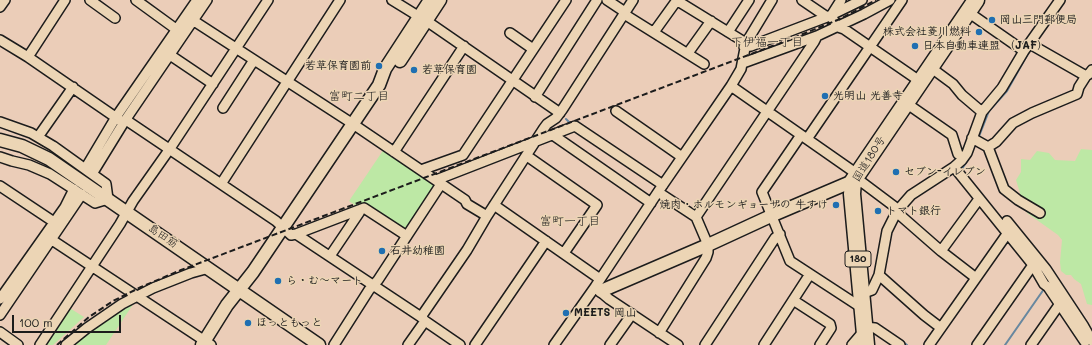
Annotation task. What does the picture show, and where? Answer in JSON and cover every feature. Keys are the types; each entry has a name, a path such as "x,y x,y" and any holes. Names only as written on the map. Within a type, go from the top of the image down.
{"highway":[{"name":"国道180号","path":"865,334 852,194 855,178 972,6"}],"street":[{"path":"0,7 5,0"},
{"path":"28,57 65,0"},
{"path":"90,0 115,18"},
{"path":"136,0 180,32"},
{"path":"121,120 170,55 197,0"},
{"path":"88,172 180,32 194,20 207,0"},
{"path":"40,345 268,0"},
{"path":"221,184 340,0"},
{"path":"392,0 464,46 512,81 560,113"},
{"path":"421,170 463,155 566,0"},
{"path":"535,97 597,0"},
{"path":"607,0 624,13 704,64"},
{"path":"408,345 494,205 547,124 556,118 560,113 633,0"},
{"path":"654,32 677,0 728,32 745,45 751,46 829,17 862,0"},
{"path":"728,32 749,0"},
{"path":"554,345 598,289 600,278 731,86 743,63 745,45 772,0"},
{"path":"802,0 829,17 838,27 844,29 920,82"},
{"path":"829,17 840,0"},
{"path":"743,63 838,27 890,0"},
{"path":"902,0 870,48 762,192 773,215 790,261 810,274 862,301 872,290 880,275 887,231 897,211 911,195 960,162 979,142 996,142 1013,123 1032,113 1077,94 1079,87 1089,73 1030,47 972,6"},
{"path":"1040,213 1018,200 1004,189 979,142 982,112 1002,88 1060,0"},
{"path":"52,240 206,344 227,306 284,227 353,124 379,84 385,69 436,1"},
{"path":"194,20 236,49 353,124 465,200 467,204 487,216"},
{"path":"688,53 711,21"},
{"path":"510,33 534,48"},
{"path":"696,217 814,42 816,36"},
{"path":"0,40 221,184 276,221 291,235 364,208 407,236"},
{"path":"394,152 464,46"},
{"path":"170,55 213,84"},
{"path":"223,108 254,60"},
{"path":"930,67 953,84 962,95 982,112"},
{"path":"731,86 804,137 855,178 895,207 901,216 941,251 976,278"},
{"path":"38,137 72,87"},
{"path":"906,103 952,135 960,162 979,199 1013,235 1035,262 1088,341"},
{"path":"616,111 682,157"},
{"path":"0,122 27,131 53,146 106,184 108,199 95,203 50,174 29,165 0,157"},
{"path":"334,345 407,236 438,182 575,126 660,188 696,217 708,245 706,258 659,333"},
{"path":"553,134 559,140 650,203"},
{"name":"島田筋","path":"0,140 22,146 49,158 319,345"},
{"path":"527,156 597,205 564,253"},
{"path":"598,289 708,245 855,178"},
{"path":"0,186 54,222"},
{"path":"0,300 65,207 74,189"},
{"path":"0,316 82,194"},
{"path":"941,251 979,199"},
{"path":"494,205 600,278"},
{"path":"330,256 361,209"},
{"path":"1007,220 1013,235"},
{"path":"296,234 374,285 460,345"},
{"path":"705,345 775,238 780,234"},
{"path":"929,345 976,278 1013,235"},
{"path":"475,345 546,241"},
{"path":"1035,262 1046,286 1061,301"},
{"path":"977,345 1035,262"},
{"path":"66,345 87,328 122,304 154,288 191,273 209,268"},
{"path":"764,345 810,274"},
{"path":"880,275 924,316 941,328"},
{"path":"598,289 674,344"},
{"path":"793,300 830,324 831,328 820,345"},
{"path":"1032,345 1061,301"},
{"path":"610,345 632,314"},
{"path":"852,345 875,328 900,345"},
{"path":"0,332 18,345"}],"green space":[{"path":"384,149 438,185 407,231 349,201"},
{"path":"1081,149 1092,150 1092,305 1087,304 1081,284 1071,275 1066,275 1061,271 1060,262 1062,240 1058,235 1027,213 1023,201 1019,199 1020,193 1016,180 1021,172 1021,159 1030,160 1037,151 1049,153 1055,160 1075,161"},
{"path":"134,303 106,345 72,345 123,307"},
{"path":"68,307 84,317 53,345 43,345"}],"waterway":[{"path":"978,139 989,111 1007,91 1030,50"},
{"path":"566,119 571,124"},
{"path":"106,142 113,131"},
{"path":"962,171 967,161"},
{"path":"1005,345 1044,289"},
{"path":"0,306 4,301"},
{"path":"902,341 907,345"}],"railway":[{"path":"57,345 89,317 113,301 181,270 788,40 840,19 876,0"}],"place":[{"name":"岡山三門郵便局","path":"992,20"},
{"name":"株式会社菱川燃料","path":"979,32"},
{"name":"日本自動車連盟 （JAF）","path":"915,46"},
{"name":"若草保育園前","path":"379,66"},
{"name":"若草保育園","path":"414,70"},
{"name":"光明山 光善寺","path":"825,96"},
{"name":"セブン-イレブン","path":"896,172"},
{"name":"焼肉・ホルモンギョーザの 牛すけ","path":"836,205"},
{"name":"トマト銀行","path":"878,211"},
{"name":"石井幼稚園","path":"382,251"},
{"name":"ら・む〜マート","path":"278,281"},
{"name":"MEETS 岡山","path":"566,313"},
{"name":"ほっともっと","path":"248,323"}],"district":[{"name":"下伊福一丁目","path":"767,42"},
{"name":"富町二丁目","path":"359,96"},
{"name":"富町一丁目","path":"570,221"}]}
